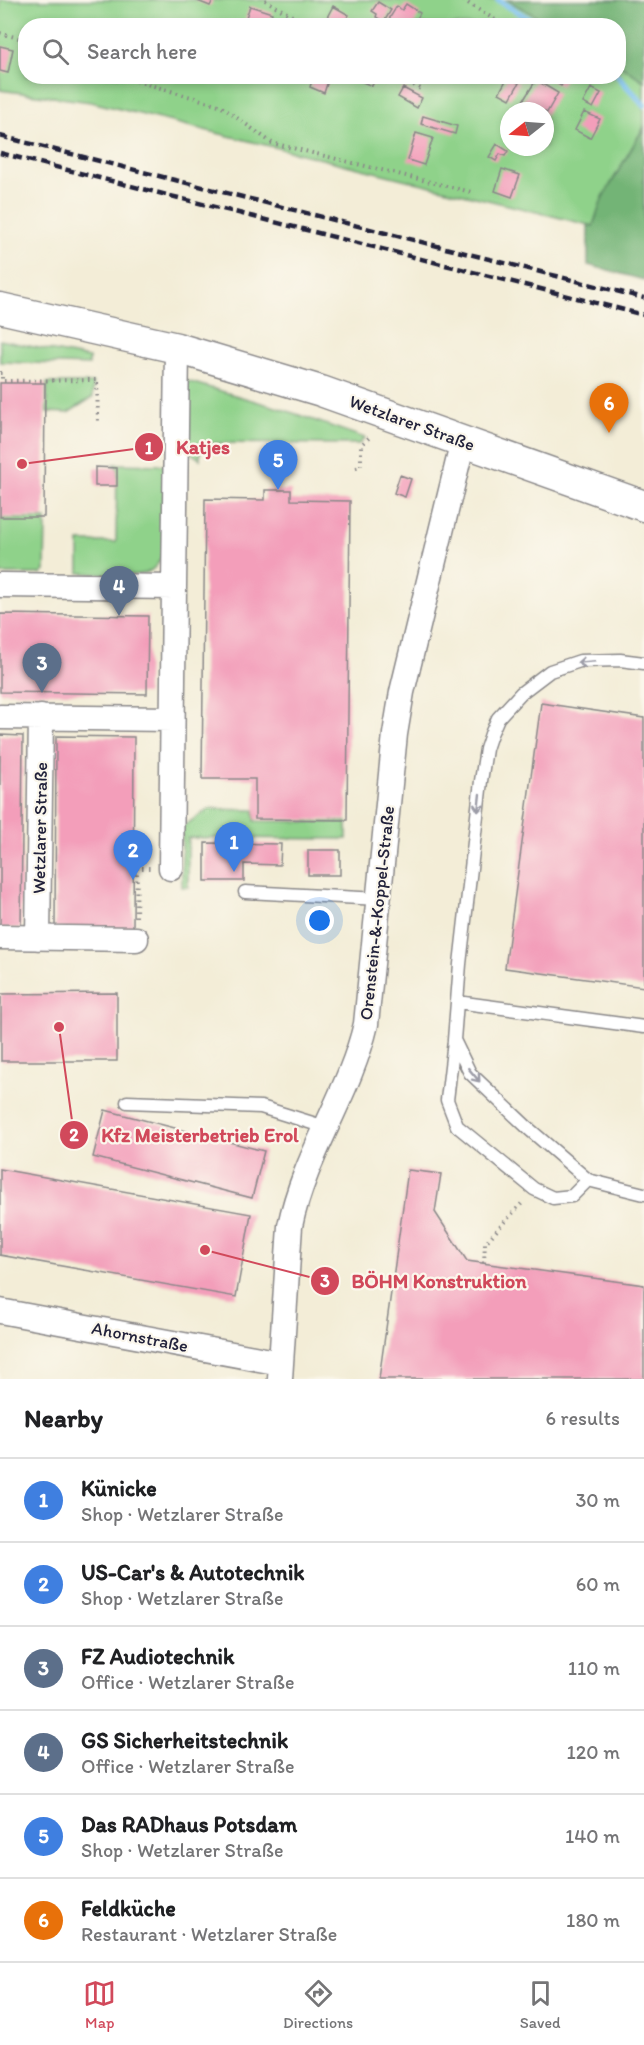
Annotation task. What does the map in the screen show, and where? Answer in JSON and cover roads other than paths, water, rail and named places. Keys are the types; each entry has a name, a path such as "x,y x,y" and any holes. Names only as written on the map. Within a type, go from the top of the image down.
{"street":[{"name":"Wetzlarer Straße","path":"4,310 177,348 321,391 644,506"},
{"path":"171,868 177,348"},
{"name":"Orenstein-&-Koppel-Straße","path":"280,1371 293,1210 365,1031 395,734 402,692 463,441"},
{"path":"0,585 174,587"},
{"path":"0,717 172,719"},
{"name":"Wetzlarer Straße","path":"38,938 41,717"},
{"path":"0,937 136,939"},
{"name":"Ahornstraße","path":"0,1311 280,1371"}],"lane":[{"path":"588,1180 572,1196 553,1198 534,1189 457,1126 447,1100 457,1002 481,781 486,749 498,718 520,693 550,671 580,662 621,660 644,663"},
{"path":"245,892 378,899"},
{"path":"457,1002 644,1027"},
{"path":"454,1040 470,1073 588,1180 644,1194"},
{"path":"127,1102 261,1107 325,1127"}],"waterway":[{"path":"498,0 528,18"},
{"path":"625,84 644,105"}],"railway":[{"path":"0,136 644,298"},
{"path":"0,153 644,315"}],"place":[{"name":"Feldküche","path":"609,433"},
{"name":"Katjes","path":"22,464"},
{"name":"Das RADhaus Potsdam","path":"278,490"},
{"name":"GS Sicherheitstechnik","path":"119,616"},
{"name":"FZ Audiotechnik","path":"42,693"},
{"name":"Künicke","path":"234,872"},
{"name":"US-Car's & Autotechnik","path":"133,880"},
{"name":"Kfz Meisterbetrieb Erol","path":"59,1027"},
{"name":"BÖHM Konstruktion","path":"205,1250"}]}
